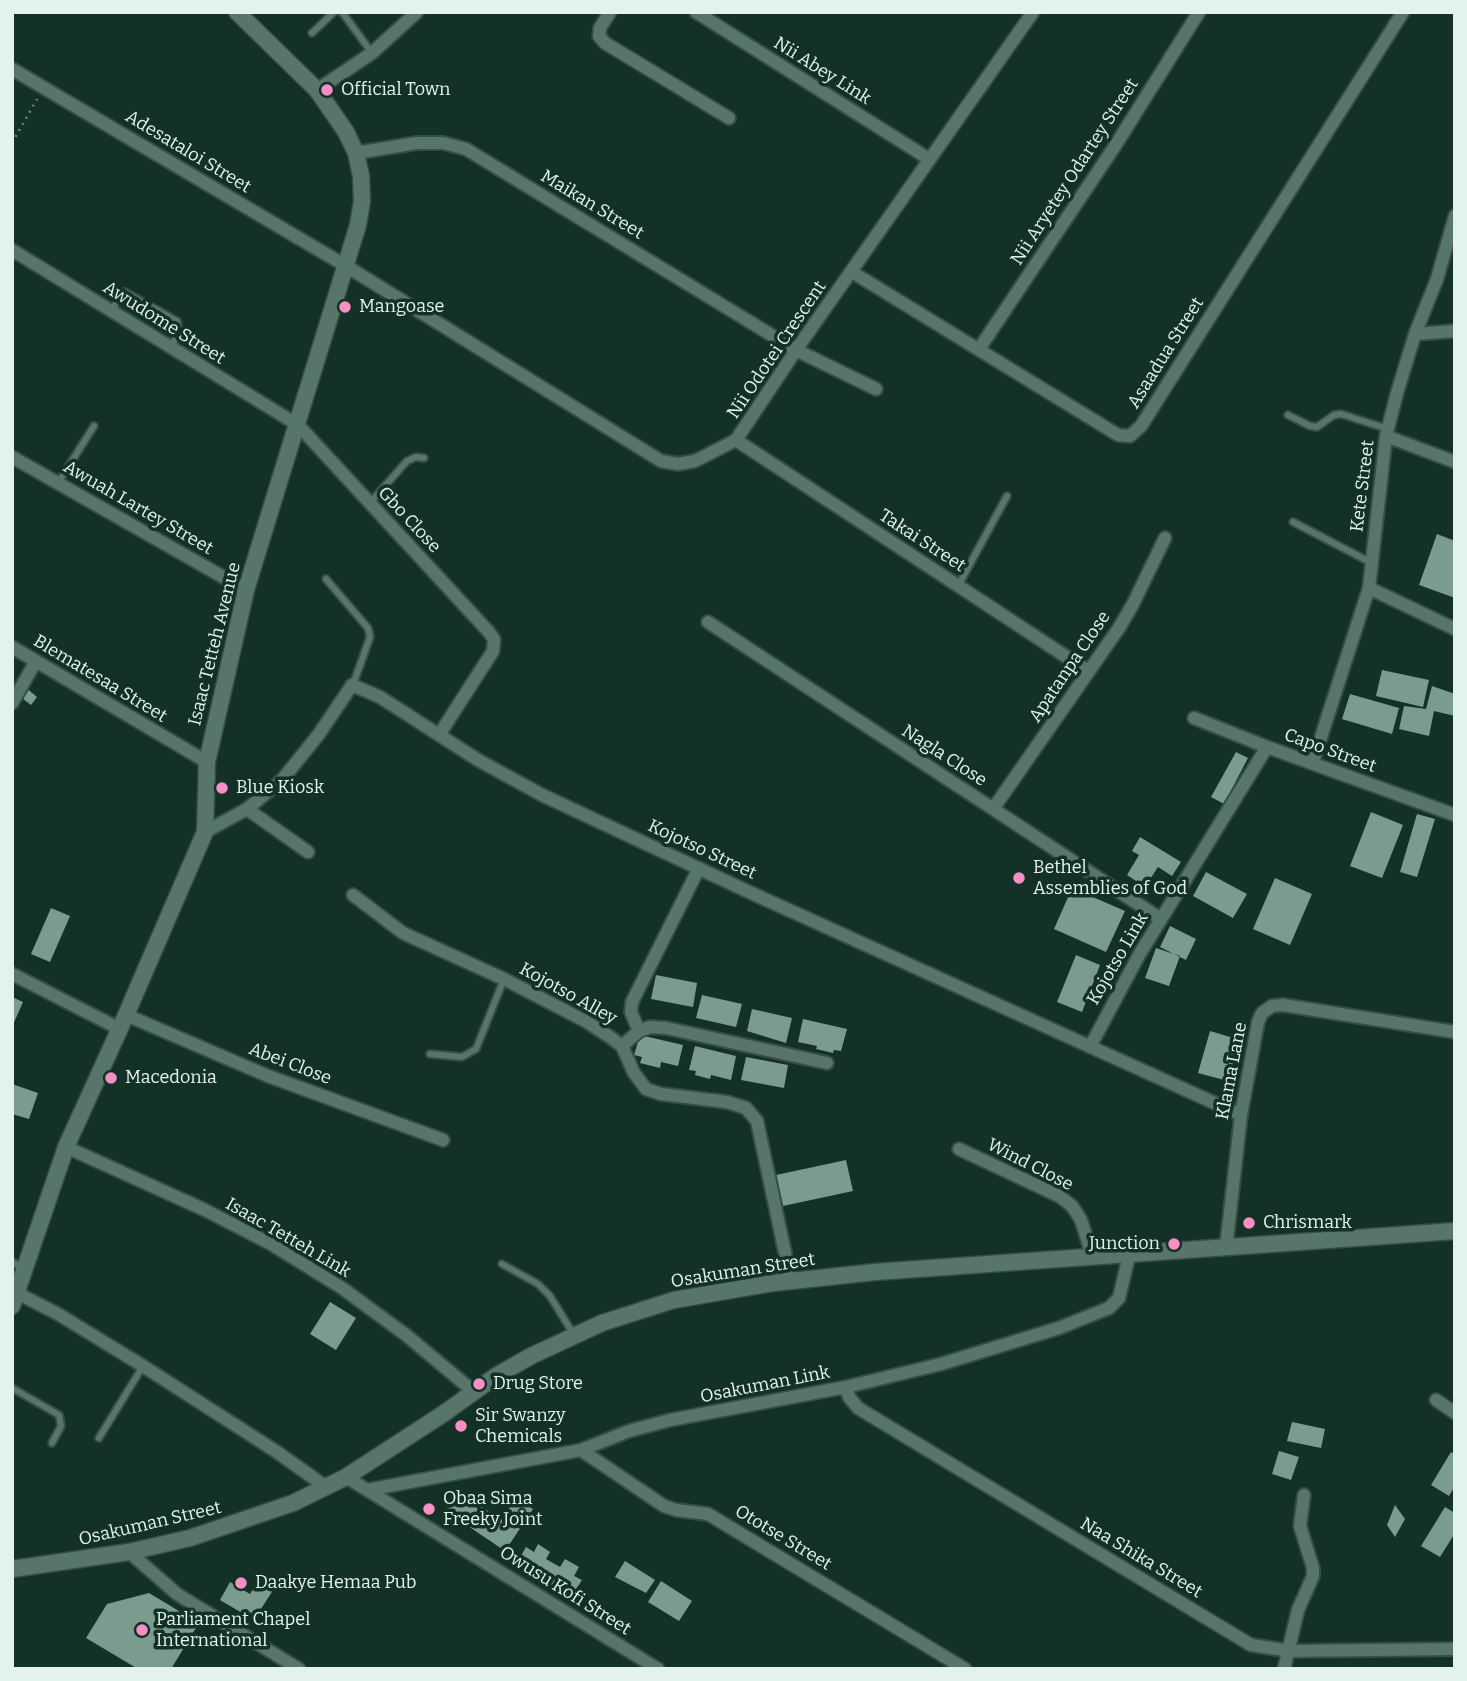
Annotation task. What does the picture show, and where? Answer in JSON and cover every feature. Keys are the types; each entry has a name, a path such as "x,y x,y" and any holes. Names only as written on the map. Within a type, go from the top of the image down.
{"street":[{"name":"Isaac Tetteh Avenue","path":"14,1300 18,1265 66,1147 205,832 206,762 246,590 358,225 362,201 361,176 356,153 346,132 317,90 237,12"},
{"path":"317,90 372,53 417,12"},
{"path":"610,12 600,28 599,36 605,43 729,118"},
{"name":"Nii Abey Link","path":"696,12 929,159"},
{"name":"Nii Odotei Crescent","path":"346,266 661,461 678,464 695,461 736,440 1033,12"},
{"name":"Nii Aryetey Odartey Street","path":"979,349 1115,146 1199,12"},
{"name":"Asaadua Street","path":"852,272 1118,435 1130,436 1141,426 1403,12"},
{"name":"Adesataloi Street","path":"12,69 346,266"},
{"name":"Maikan Street","path":"356,153 417,143 443,143 466,149 796,350 876,389"},
{"name":"Kete Street","path":"1313,762 1369,588 1387,433 1415,334 1437,279 1455,216"},
{"name":"Awudome Street","path":"12,250 298,425"},
{"path":"1415,334 1455,331"},
{"name":"Gbo Close","path":"298,425 494,639 493,651 439,735"},
{"path":"1387,433 1455,462"},
{"name":"Takai Street","path":"736,440 1088,671"},
{"name":"Awuah Lartey Street","path":"12,457 246,590"},
{"name":"Apatanpa Close","path":"993,809 1133,604 1165,538"},
{"path":"1369,588 1455,629"},
{"name":"Nagla Close","path":"708,622 1161,919"},
{"name":"Blematesaa Street","path":"12,647 206,762"},
{"path":"12,703 36,660"},
{"path":"205,832 247,809 267,794 296,764 352,685"},
{"name":"Kojotso Street","path":"352,685 380,698 478,760 542,795 1241,1115"},
{"name":"Capo Street","path":"1194,718 1455,816"},
{"name":"Kojotso Link","path":"1090,1047 1126,978 1267,747"},
{"path":"247,809 308,852"},
{"path":"639,1031 631,1013 632,1002 699,868"},
{"name":"Kojotso Alley","path":"353,895 403,933 504,979 587,1022 622,1046 634,1073 646,1088 661,1094 727,1102 746,1108 757,1121 792,1281"},
{"name":"Abei Close","path":"12,974 123,1022 443,1140"},
{"name":"Klama Lane","path":"1226,1248 1241,1115 1258,1022 1262,1013 1272,1006 1283,1005 1455,1032"},
{"path":"622,1046 639,1031 650,1027 666,1028 827,1063"},
{"name":"Isaac Tetteh Link","path":"66,1147 205,1210 271,1244 341,1288 406,1335 473,1391"},
{"name":"Wind Close","path":"959,1149 1059,1196 1072,1206 1081,1220 1093,1258"},
{"name":"Osakuman Street","path":"12,1569 130,1552 227,1527 326,1487 346,1477 443,1415 473,1391 531,1356 574,1335 638,1310 674,1300 710,1292 875,1272 1455,1231"},
{"name":"Osakuman Link","path":"367,1490 581,1450 670,1420 846,1387 941,1364 1059,1328 1109,1308 1119,1298 1129,1256"},
{"path":"14,1300 58,1314 277,1452 326,1487"},
{"name":"Naa Shika Street","path":"846,1387 858,1408 1251,1645 1290,1651 1455,1648"},
{"path":"1436,1400 1455,1413"},
{"name":"Ototse Street","path":"581,1450 664,1506 708,1514 965,1669"},
{"name":"Owusu Kofi Street","path":"346,1477 658,1669"},
{"path":"1284,1669 1298,1609 1313,1576 1300,1526 1304,1495"},
{"path":"130,1552 177,1594 299,1669"}],"lane":[{"path":"312,33 334,12"},
{"path":"342,12 372,53"},
{"path":"110,311 125,292 177,321 180,330 171,349"},
{"path":"1288,415 1317,427 1334,415 1341,414 1387,433"},
{"path":"58,483 94,426"},
{"path":"370,503 407,461 416,457 424,458"},
{"path":"958,586 1007,496"},
{"path":"1293,522 1372,563"},
{"path":"326,579 368,628 370,637 352,685"},
{"path":"430,1054 461,1057 476,1049 504,979"},
{"path":"502,1264 538,1284 550,1296 574,1335"},
{"path":"99,1438 143,1366"},
{"path":"12,1388 59,1415 61,1426 52,1443"}],"path":[{"path":"12,143 45,87"}],"building":[{"path":"1437,534 1455,541 1455,598 1419,585"},
{"path":"1382,670 1429,680 1423,707 1376,696"},
{"path":"24,686 37,697 31,705 18,695"},
{"path":"1432,686 1455,694 1455,716 1434,711 1429,736 1399,729 1404,706 1426,709"},
{"path":"1350,694 1399,708 1392,734 1342,719"},
{"path":"1236,752 1248,758 1224,804 1211,797"},
{"path":"1371,812 1403,825 1382,878 1350,866"},
{"path":"1417,814 1435,819 1417,877 1400,872"},
{"path":"1140,837 1181,862 1172,876 1158,867 1145,887 1127,875 1139,855 1132,851"},
{"path":"1206,872 1247,894 1233,918 1193,896"},
{"path":"1275,878 1312,894 1290,945 1253,929"},
{"path":"1072,888 1125,911 1106,952 1054,929"},
{"path":"51,908 70,916 50,962 31,954"},
{"path":"1170,926 1196,939 1186,960 1160,947"},
{"path":"1156,948 1180,956 1169,986 1145,978"},
{"path":"1076,955 1100,965 1082,1012 1057,1002"},
{"path":"656,975 697,983 693,1007 651,999"},
{"path":"702,995 742,1004 736,1027 696,1018"},
{"path":"12,997 23,1002 12,1027"},
{"path":"752,1009 792,1018 786,1043 747,1031"},
{"path":"803,1019 847,1029 841,1051 834,1050 833,1053 798,1042"},
{"path":"1210,1031 1240,1040 1228,1081 1198,1073"},
{"path":"640,1035 683,1045 678,1066 661,1062 660,1068 640,1063 642,1057 634,1055"},
{"path":"695,1046 736,1056 731,1080 711,1075 710,1079 695,1075 696,1071 689,1070"},
{"path":"746,1057 788,1065 784,1088 741,1080"},
{"path":"12,1084 38,1093 29,1119 12,1114"},
{"path":"846,1160 853,1191 783,1206 776,1175"},
{"path":"330,1302 356,1318 336,1350 310,1334"},
{"path":"1292,1422 1325,1429 1321,1448 1287,1441"},
{"path":"1279,1451 1299,1457 1291,1480 1272,1474"},
{"path":"1451,1452 1455,1454 1455,1486 1449,1496 1431,1485"},
{"path":"473,1498 478,1511 481,1506 501,1520 516,1498 533,1509 505,1551 468,1526 474,1516 447,1526 441,1511"},
{"path":"1395,1505 1405,1519 1395,1537 1387,1525"},
{"path":"1445,1507 1455,1513 1455,1533 1440,1557 1421,1546"},
{"path":"538,1544 550,1552 546,1559 560,1567 565,1559 579,1567 574,1576 582,1580 571,1597 535,1576 537,1572 518,1561 526,1547 534,1552"},
{"path":"625,1561 655,1580 646,1593 615,1577"},
{"path":"260,1578 275,1587 254,1620 220,1600 230,1582 250,1594"},
{"path":"661,1581 692,1601 679,1621 648,1602"},
{"name":"Parliament Chapel International","path":"149,1593 199,1623 171,1669 138,1669 86,1638 107,1604"}],"place":[{"name":"Official Town","path":"327,90"},
{"name":"Mangoase","path":"345,307"},
{"name":"Blue Kiosk","path":"222,788"},
{"name":"Bethel Assemblies of God","path":"1019,878"},
{"name":"Macedonia","path":"111,1078"},
{"name":"Chrismark","path":"1249,1223"},
{"name":"Junction","path":"1174,1244"},
{"name":"Drug Store","path":"479,1384"},
{"name":"Sir Swanzy Chemicals","path":"461,1426"},
{"name":"Obaa Sima Freeky Joint","path":"429,1509"},
{"name":"Daakye Hemaa Pub","path":"241,1583"},
{"name":"Parliament Chapel International","path":"142,1630"}]}
